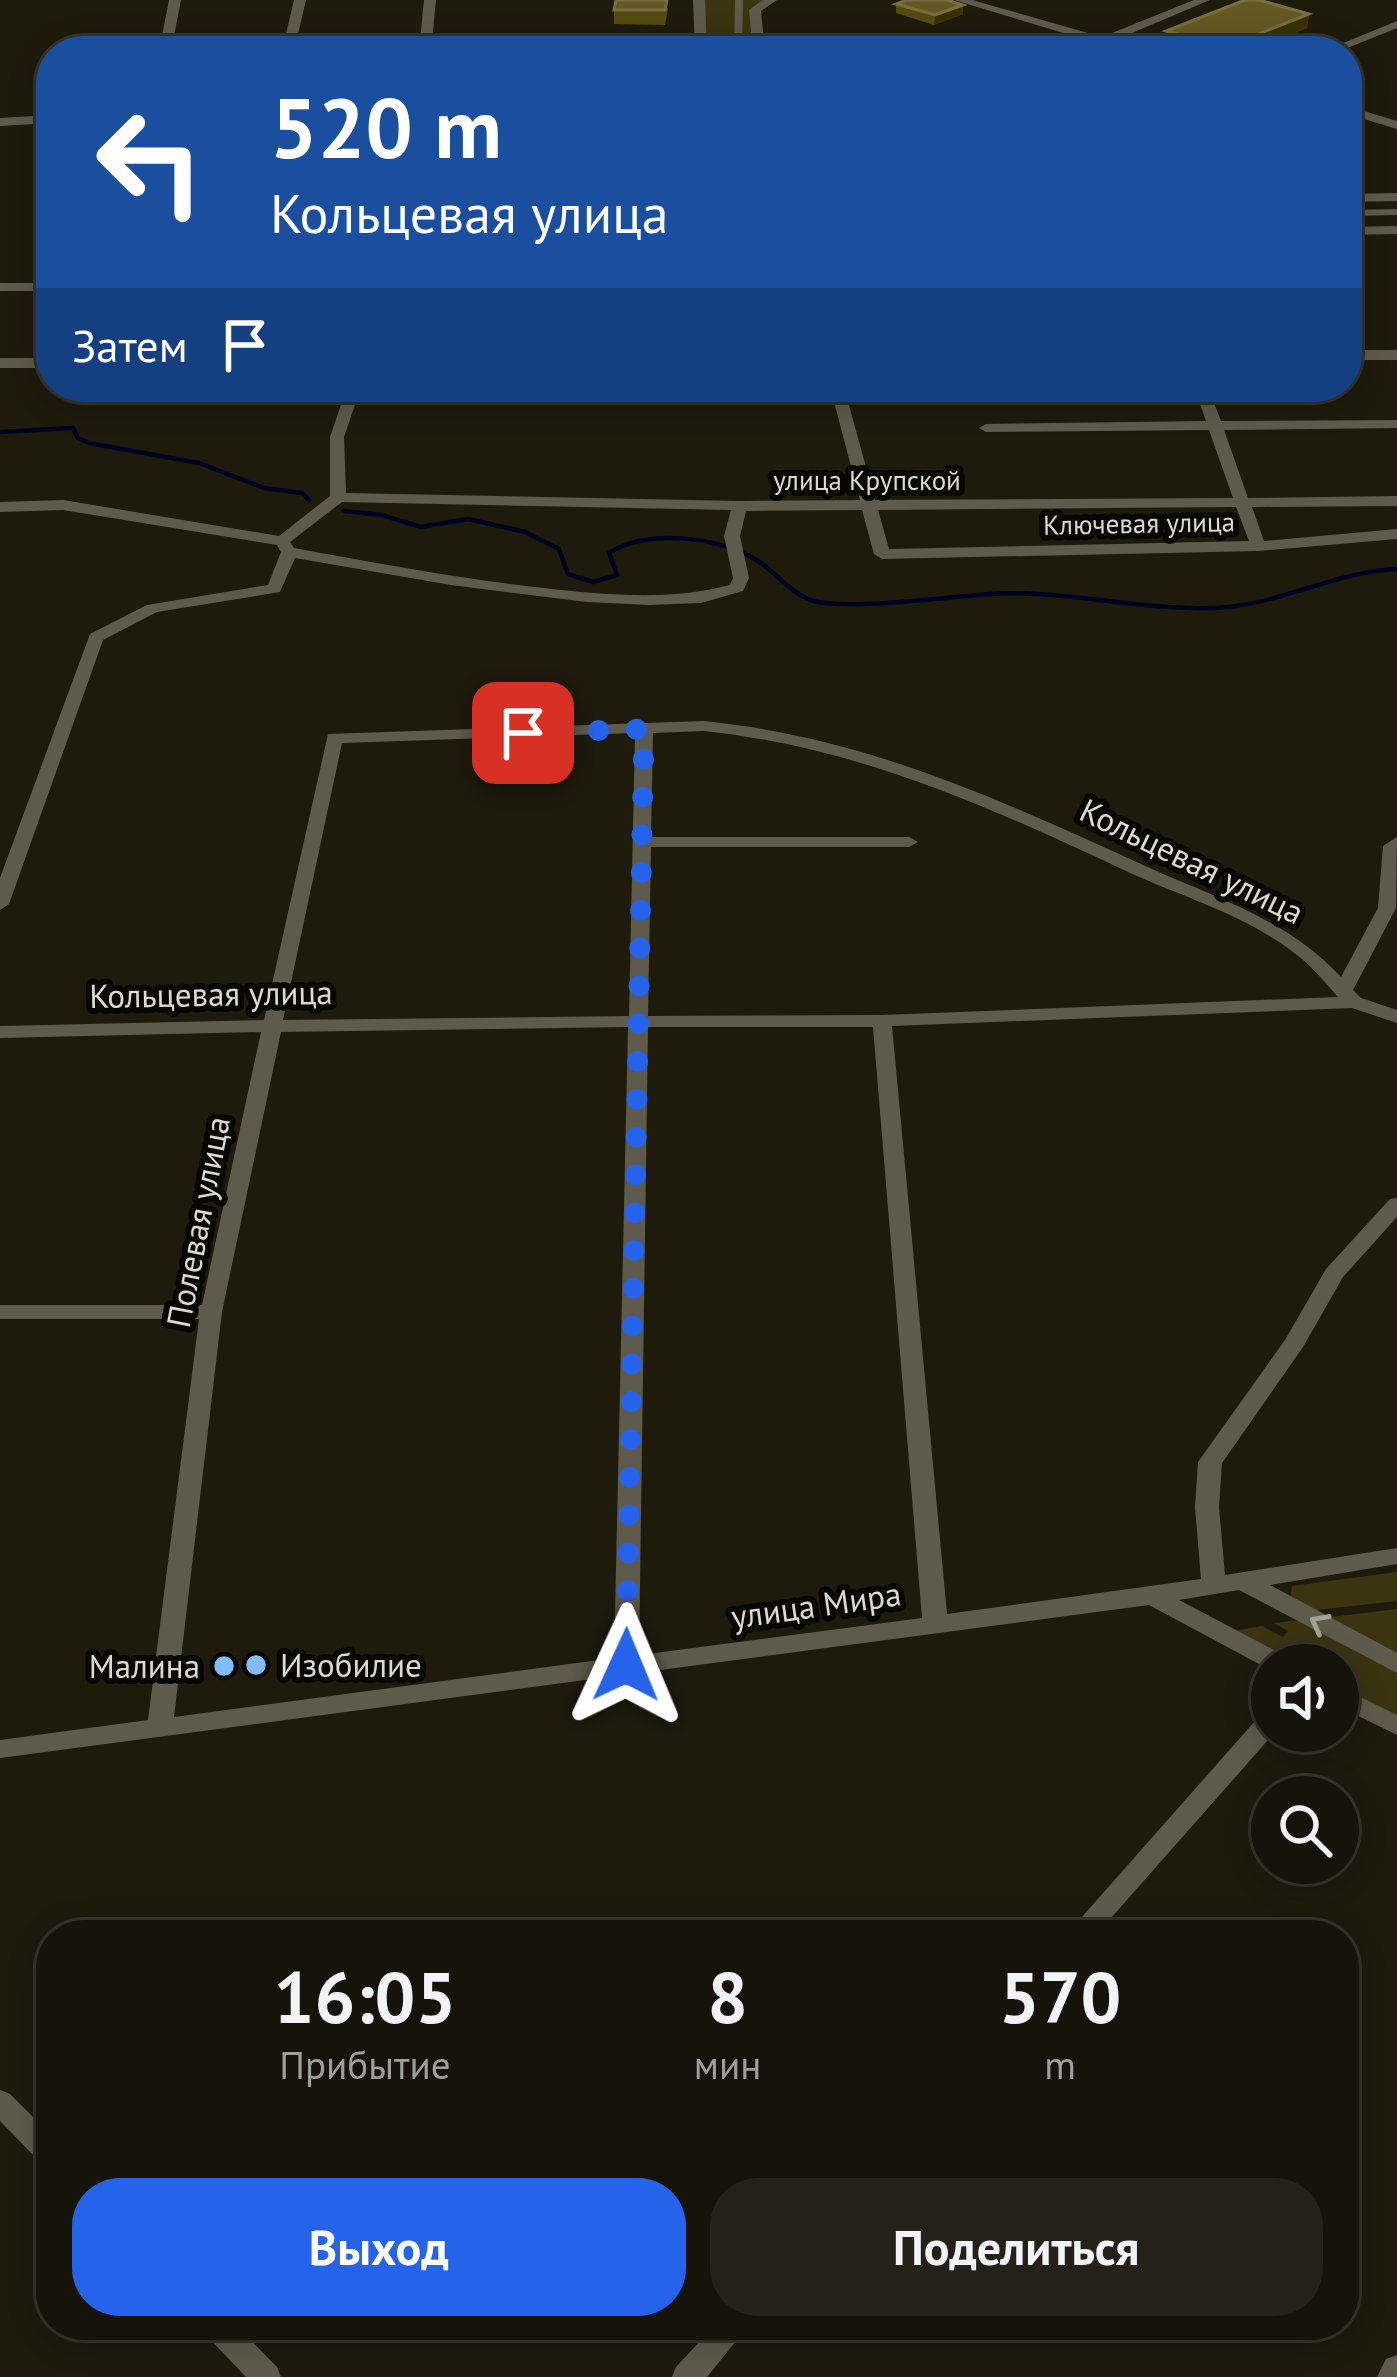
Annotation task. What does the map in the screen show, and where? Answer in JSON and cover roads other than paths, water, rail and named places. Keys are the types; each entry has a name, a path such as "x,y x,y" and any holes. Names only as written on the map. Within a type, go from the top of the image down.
{"street":[{"path":"168,36 175,0"},
{"path":"292,36 300,0"},
{"path":"426,36 430,0"},
{"path":"699,0 700,36"},
{"path":"738,36 739,0"},
{"path":"757,36 754,10 771,0"},
{"path":"960,0 1085,36"},
{"path":"1114,36 1204,0"},
{"path":"1362,38 1397,23"},
{"path":"1362,114 1397,125"},
{"path":"0,122 36,120"},
{"path":"1362,198 1397,197"},
{"path":"1362,213 1397,212"},
{"path":"1362,231 1397,230"},
{"path":"0,287 36,286"},
{"path":"1362,356 1397,355"},
{"path":"0,363 36,363"},
{"path":"0,904 96,637 153,608 274,589 285,546 338,497 337,436 349,402"},
{"path":"840,402 868,505"},
{"path":"1206,402 1258,546"},
{"path":"986,428 1397,424"},
{"name":"улица Крупской","path":"338,497 740,506 1397,501"},
{"path":"0,507 64,505 485,584 625,599 697,601 737,588 740,565 732,536 740,506"},
{"name":"Ключевая улица","path":"868,505 882,554 1258,546 1397,534"},
{"path":"626,1665 644,729"},
{"name":"Кольцевая улица","path":"334,738 756,729 865,755 1034,822 1296,944 1349,996"},
{"name":"Полевая улица","path":"160,1725 212,1312 334,738"},
{"path":"641,842 909,842"},
{"path":"1397,842 1392,846 1387,908 1349,996 1397,1017"},
{"name":"Кольцевая улица","path":"0,1032 271,1025 882,1021 1349,996"},
{"path":"882,1021 935,1622"},
{"path":"1214,1586 1207,1508 1210,1462 1295,1342 1334,1274 1397,1204"},
{"path":"0,1312 212,1312"},
{"name":"улица Мира","path":"0,1749 1151,1596 1397,1556"},
{"path":"1242,1581 1397,1664"},
{"path":"1151,1596 1251,1649"},
{"path":"1359,1706 1397,1726"},
{"path":"1093,1920 1251,1743"},
{"path":"0,2102 36,2139"},
{"path":"230,2340 266,2377"},
{"path":"687,2377 720,2340"},
{"path":"1391,2377 1397,2369"}],"waterway":[{"path":"0,432 73,428 78,438 89,443 199,463 264,488 302,493 309,500"},
{"path":"344,511 382,515 421,527 468,519 525,532 559,549 568,574 593,582 617,575 609,553 625,545 663,538 704,541 758,561 809,600 837,604 1021,593 1170,607 1228,607 1397,569"}],"place":[{"name":"Изобилие","path":"256,1665"},
{"name":"Малина","path":"224,1666"}]}
